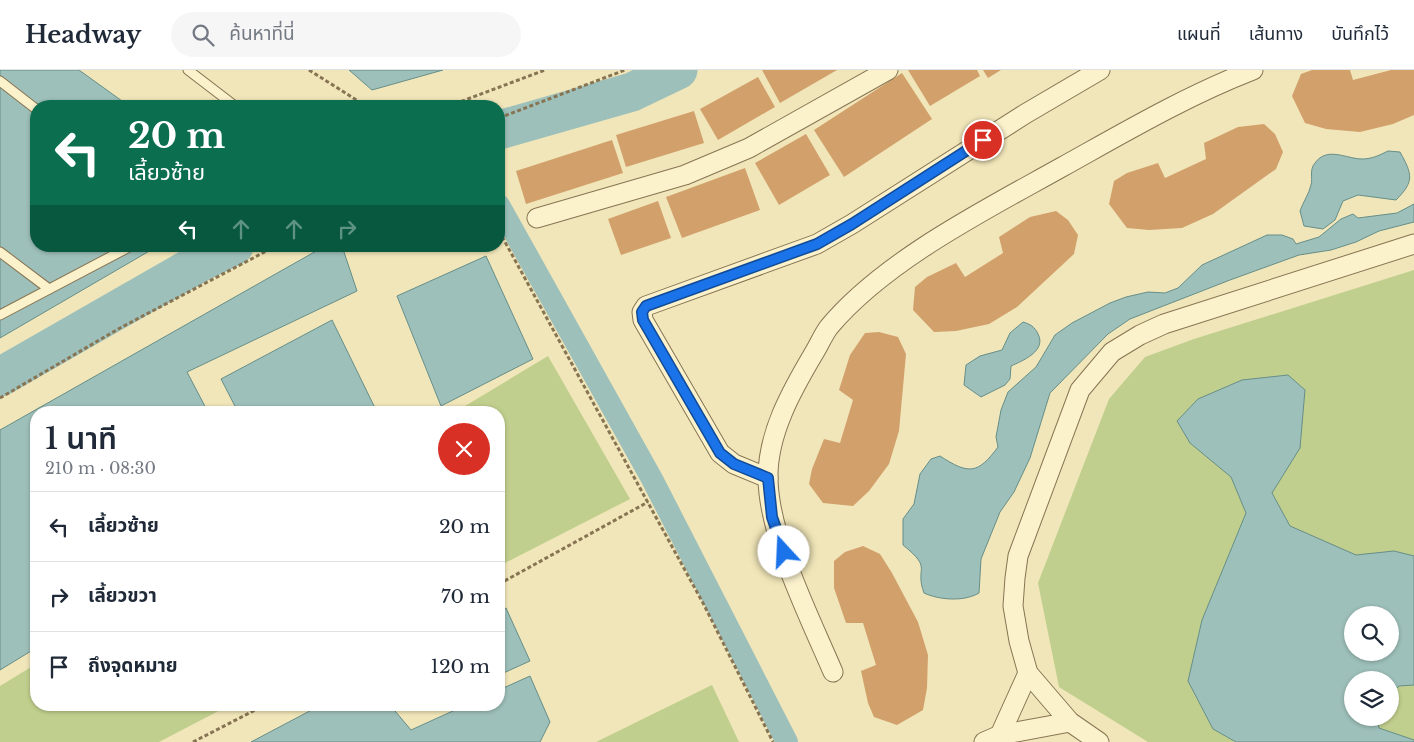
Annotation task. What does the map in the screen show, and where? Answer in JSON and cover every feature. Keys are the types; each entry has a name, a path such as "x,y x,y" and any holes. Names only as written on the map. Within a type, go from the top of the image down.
{"street":[{"path":"537,218 685,175 749,148 888,70"},
{"path":"768,478 734,464 720,453 643,320 642,312 646,306 817,244 852,224 1025,114 1100,70"},
{"path":"833,672 797,586 772,517 768,478 774,436 792,390 829,328 873,285 972,217 1167,109 1253,70"},
{"path":"1099,742 1070,722 1028,673 1019,642 1014,606 1018,556 1080,390 1112,352 1140,335 1164,324 1414,244"},
{"path":"992,738 1028,673"},
{"path":"992,738 1070,722"}],"lane":[{"path":"188,70 227,100"},
{"path":"0,80 30,104"},
{"path":"0,252 49,289"},
{"path":"0,315 120,252"}],"path":[{"path":"309,70 356,100"},
{"path":"465,100 545,70"},
{"path":"505,116 625,70"},
{"path":"505,242 703,603 774,742"},
{"path":"0,398 120,328 265,252"},
{"path":"505,581 648,502"},
{"path":"193,742 253,711"}],"green space":[{"path":"1414,270 1414,742 1148,742 1059,687 1038,583 1109,399 1145,357 1194,339"},
{"path":"548,356 630,499 505,563 505,406 465,406"},
{"path":"30,668 30,711 218,711 159,742 0,742 0,686"},
{"path":"712,685 739,742 596,742"}],"water":[{"path":"0,70 79,70 121,100 30,100 30,252 148,252 0,338"},
{"path":"349,70 443,70 372,90"},
{"path":"1388,151 1400,152 1410,178 1406,188 1396,200 1358,195 1343,201 1335,220 1323,229 1304,226 1300,211 1310,188 1312,168 1320,158 1331,154 1366,159"},
{"path":"1414,204 1414,222 1379,231 1356,242 1331,250 1299,255 1230,280 1130,319 1108,334 1050,393 1030,458 1014,492 1000,512 981,559 979,593 966,598 952,599 924,593 921,584 921,564 903,545 903,519 914,504 920,474 931,459 940,456 958,466 972,469 979,467 991,456 998,447 996,437 1001,410 1008,392 1036,367 1055,335 1072,323 1110,303 1148,292 1165,293 1178,288 1202,265 1267,235 1282,235 1293,239 1296,244 1319,237 1341,219 1353,214 1358,218 1397,213"},
{"path":"314,252 344,252 357,291 187,372 205,406 42,406"},
{"path":"486,256 533,359 441,406 397,296"},
{"path":"332,320 374,406 235,406 221,379"},
{"path":"1023,322 1035,329 1040,340 1039,345 1032,354 1011,366 1010,379 1005,385 981,397 964,385 966,365 980,356 1002,350 1010,333"},
{"path":"1288,375 1305,390 1300,448 1272,493 1290,526 1356,555 1394,551 1414,556 1414,685 1399,686 1399,671 1344,671 1344,726 1379,726 1379,728 1414,740 1414,742 1236,742 1213,729 1188,681 1202,620 1246,513 1231,477 1190,443 1177,421 1198,399 1242,380"},
{"path":"30,413 30,652 0,670 0,430"},
{"path":"505,609 530,661 505,672"},
{"path":"530,676 550,722 540,742 251,742 310,711 395,711 411,730 453,711 505,711 505,687"}],"building":[{"path":"762,70 837,70 780,103"},
{"path":"908,70 977,70 980,76 930,106"},
{"path":"983,70 1001,70 988,78"},
{"path":"1312,70 1350,70 1353,80 1391,70 1414,70 1414,115 1393,124 1360,132 1326,129 1305,123 1292,96 1301,74"},
{"path":"902,73 932,119 844,177 814,130"},
{"path":"758,77 775,107 718,140 700,109"},
{"path":"694,111 704,143 626,167 616,135"},
{"path":"1264,124 1275,134 1283,152 1276,169 1213,214 1182,228 1149,230 1127,228 1109,204 1114,181 1127,173 1158,163 1165,178 1206,159 1204,143 1238,127"},
{"path":"806,134 830,175 779,205 755,163"},
{"path":"612,140 623,173 526,204 516,171"},
{"path":"745,168 760,210 682,238 666,197"},
{"path":"658,201 671,238 621,255 608,219"},
{"path":"1056,211 1068,220 1078,235 1074,254 1017,307 989,324 956,331 934,332 913,310 915,287 927,277 956,263 965,277 1003,253 999,237 1030,217"},
{"path":"879,332 898,337 906,354 899,431 889,464 869,491 853,506 823,503 809,484 812,469 824,439 840,443 853,400 839,390 850,355 865,333"},
{"path":"863,546 880,554 892,573 918,622 928,655 927,688 923,710 897,725 874,717 868,703 861,671 876,665 863,623 846,623 834,588 834,561 845,552"}],"waterway":[{"path":"505,128 632,92 678,70"},
{"path":"505,216 652,479 787,742"},
{"path":"0,377 199,263 222,252"}],"route":[{"path":"784,552 772,517 768,478 734,464 720,453 711,441 643,320 642,312 646,306 817,244 852,224 983,140"}]}
